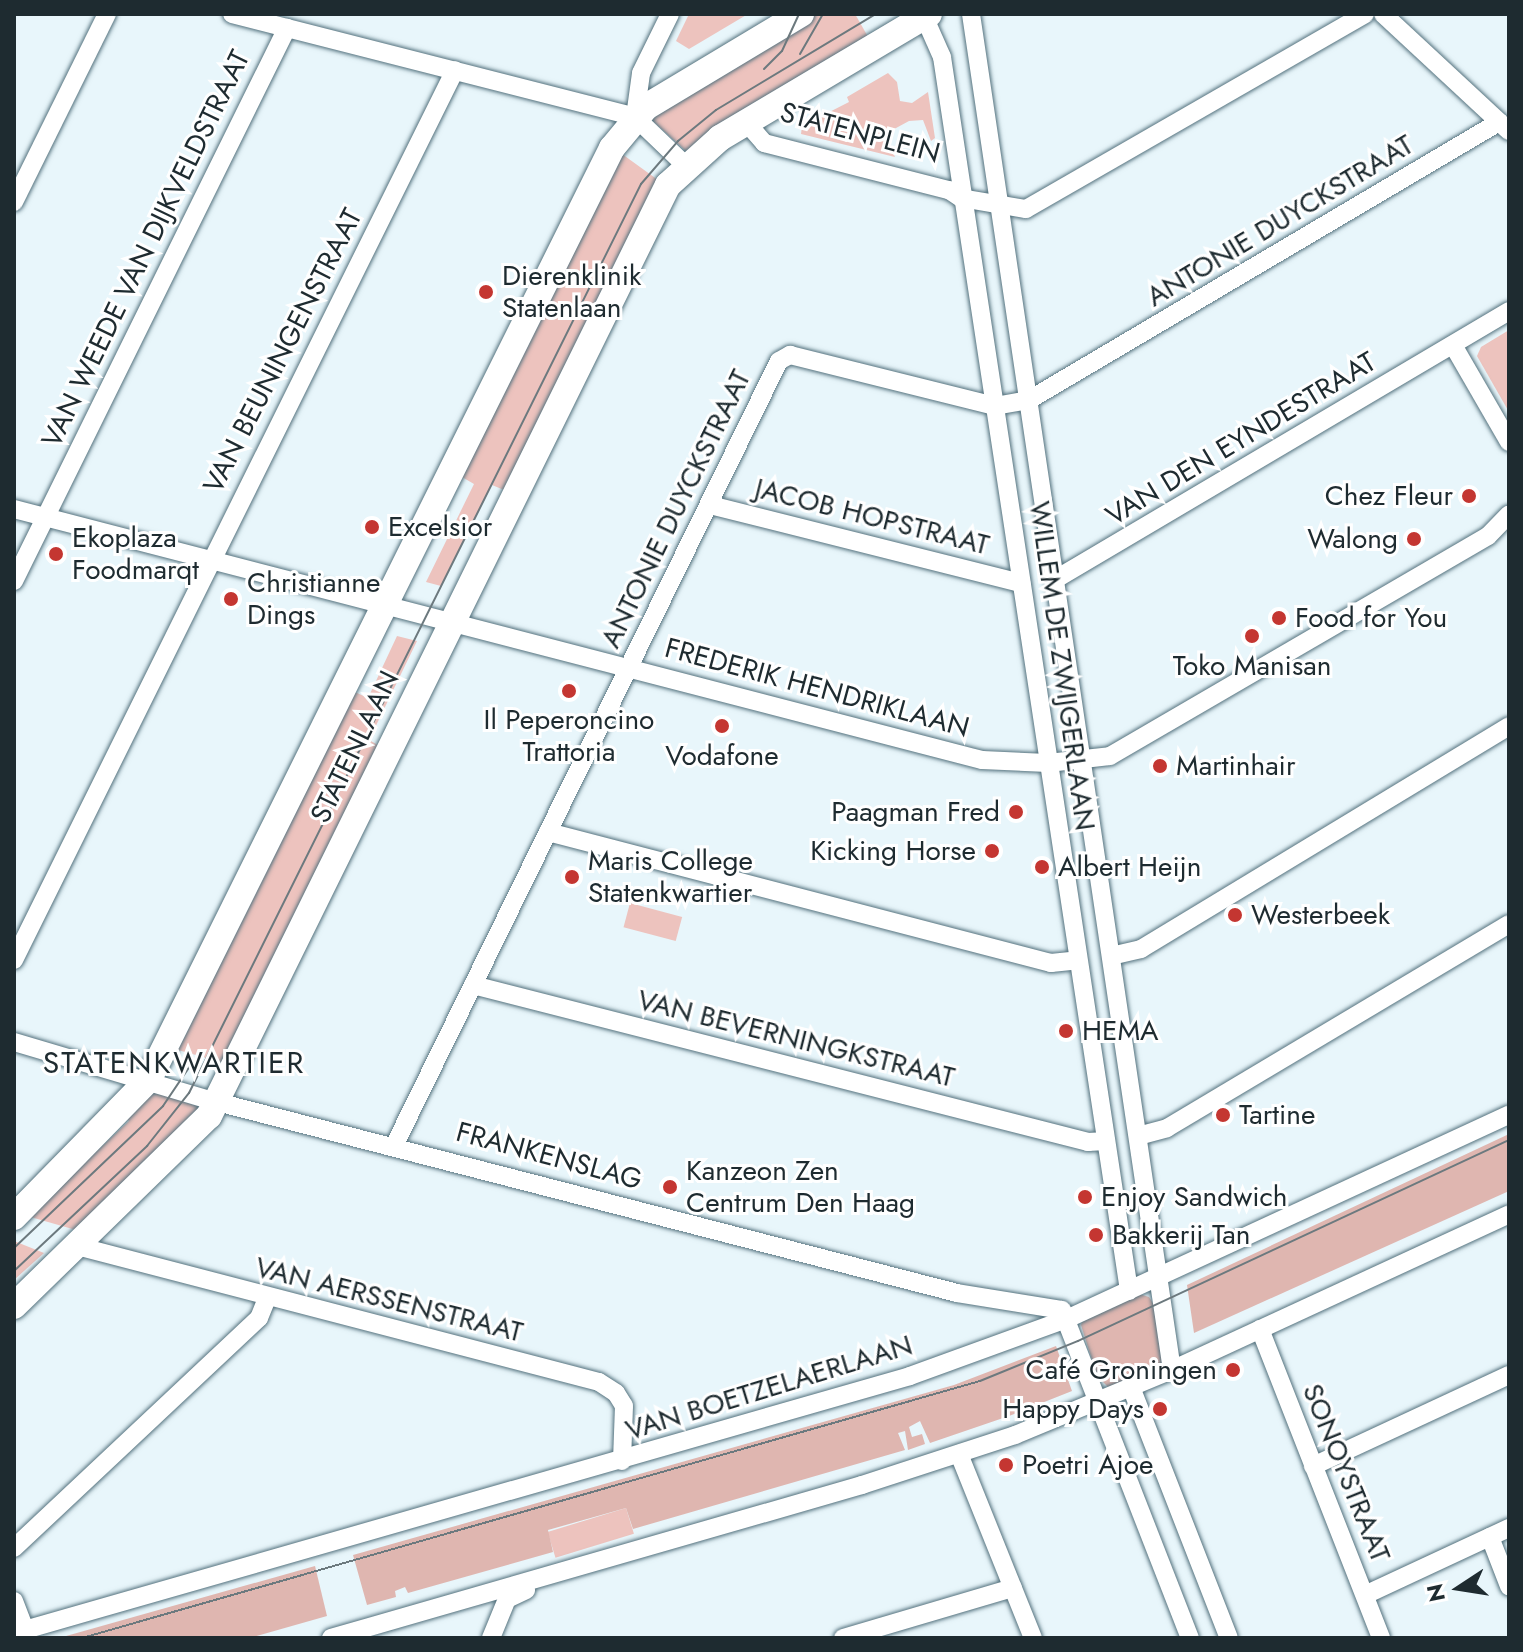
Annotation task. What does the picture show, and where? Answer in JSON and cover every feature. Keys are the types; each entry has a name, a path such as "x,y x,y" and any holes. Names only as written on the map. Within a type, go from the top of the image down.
{"street":[{"path":"14,202 107,14"},
{"path":"232,14 635,117 685,165"},
{"path":"635,117 641,73 670,14"},
{"path":"635,117 801,14"},
{"path":"971,14 999,203"},
{"name":"STATENPLEIN","path":"746,122 764,143 949,190 961,198 1026,209 1365,14"},
{"path":"1383,14 1504,127"},
{"name":"STATENPLEIN","path":"685,165 746,122 926,15 942,57 961,198"},
{"name":"VAN WEEDE VAN DIJKVELDSTRAAT","path":"14,581 287,28"},
{"name":"VAN BEUNINGENSTRAAT","path":"14,960 455,70"},
{"name":"STATENLAAN","path":"14,1217 149,1079 612,148 635,117"},
{"name":"ANTONIE DUYCKSTRAAT","path":"395,1144 779,361 790,355 995,406 1029,400 1504,127"},
{"name":"STATENLAAN","path":"14,1306 196,1132 217,1102 657,207 685,165"},
{"name":"WILLEM DE ZWIJGERLAAN","path":"961,198 1129,1291"},
{"name":"WILLEM DE ZWIJGERLAAN","path":"999,203 1172,1370"},
{"name":"VAN DEN EYNDESTRAAT","path":"1056,579 1509,311"},
{"path":"1453,345 1509,442"},
{"name":"JACOB HOPSTRAAT","path":"710,505 1021,583"},
{"name":"FREDERIK HENDRIKLAAN","path":"14,509 387,603 982,760 1048,763 1110,756 1488,536 1509,514"},
{"path":"1111,956 1141,949 1509,726"},
{"path":"548,832 1051,963 1078,960"},
{"path":"1138,1136 1167,1128 1509,924"},
{"name":"VAN BEVERNINGKSTRAAT","path":"473,985 1088,1142 1106,1141"},
{"name":"FRANKENSLAG","path":"14,1042 149,1079 217,1102 395,1144 957,1293 1062,1310 1069,1318"},
{"name":"VAN BOETZELAERLAAN","path":"20,1631 910,1376 1069,1318 1509,1115"},
{"path":"331,1638 565,1572 959,1454 1101,1401 1509,1214"},
{"path":"1120,1238 1152,1233"},
{"name":"VAN AERSSENSTRAAT","path":"77,1246 267,1298 599,1382 616,1393 624,1406 622,1461"},
{"path":"14,1548 259,1318 267,1298"},
{"path":"1069,1318 1190,1638"},
{"name":"SONOYSTRAAT","path":"1260,1329 1381,1638"},
{"path":"1313,1466 1509,1375"},
{"path":"1131,1387 1229,1638"},
{"path":"1118,1449 1148,1437"},
{"path":"959,1454 1033,1638"},
{"path":"1365,1595 1509,1528"},
{"path":"1490,1537 1509,1586"},
{"path":"491,1638 507,1599 565,1572"},
{"path":"843,1638 903,1630 1013,1588"},
{"path":"14,1601 20,1631"}],"shaded area":[{"path":"689,14 748,14 689,49 676,41"},
{"path":"810,14 855,14 871,42 687,152 654,122 651,117"},
{"path":"888,73 897,82 900,101 912,103 928,92 935,138 931,141 923,120 909,121 885,134 895,157 801,134 802,126 849,102 847,97"},
{"path":"622,154 658,180 504,490 492,485 441,586 426,582 474,484 462,477"},
{"path":"1509,330 1509,412 1477,356 1481,347"},
{"path":"397,636 417,641 369,740 378,745 224,1063 178,1050 349,702 355,692 368,698"},
{"path":"630,903 682,917 676,941 624,927"},
{"path":"154,1092 200,1107 76,1230 27,1216 129,1121 124,1115"},
{"path":"1509,1134 1509,1191 1194,1333 1187,1285"},
{"path":"14,1241 44,1253 14,1280"},
{"path":"1136,1293 1149,1297 1158,1311 1162,1366 1108,1387 1097,1376 1081,1325 1083,1319"},
{"path":"1056,1346 1072,1391 1009,1416 930,1443 920,1421 909,1427 912,1437 922,1434 925,1444 908,1450 905,1431 898,1433 905,1450 633,1529 626,1508 548,1530 553,1552 408,1593 405,1587 395,1591 396,1597 367,1605 353,1555 954,1385"},
{"path":"626,1508 634,1534 555,1558 548,1532"},
{"path":"315,1566 327,1616 250,1638 59,1638"}],"tram line":[{"path":"764,69 782,51 799,14"},
{"path":"800,54 823,14"},
{"path":"14,1271 147,1146 189,1093 641,184 678,141 716,110 876,14"},
{"path":"14,1248 163,1106 192,1063"},
{"path":"82,1638 980,1381 1078,1341 1509,1140"}],"place":[{"name":"Dierenklinik Statenlaan","path":"486,292"},
{"name":"Chez Fleur","path":"1469,496"},
{"name":"Excelsior","path":"372,527"},
{"name":"Walong","path":"1414,539"},
{"name":"Ekoplaza Foodmarqt","path":"56,554"},
{"name":"Christianne Dings","path":"231,599"},
{"name":"Food for You","path":"1279,618"},
{"name":"Toko Manisan","path":"1252,636"},
{"name":"Il Peperoncino Trattoria","path":"569,691"},
{"name":"Vodafone","path":"722,726"},
{"name":"Martinhair","path":"1160,766"},
{"name":"Paagman Fred","path":"1016,812"},
{"name":"Kicking Horse","path":"992,851"},
{"name":"Albert Heijn","path":"1042,867"},
{"name":"Maris College Statenkwartier","path":"572,877"},
{"name":"Westerbeek","path":"1235,915"},
{"name":"HEMA","path":"1066,1031"},
{"name":"Tartine","path":"1223,1115"},
{"name":"Kanzeon Zen Centrum Den Haag","path":"670,1187"},
{"name":"Enjoy Sandwich","path":"1085,1197"},
{"name":"Bakkerij Tan","path":"1096,1235"},
{"name":"Café Groningen","path":"1233,1370"},
{"name":"Happy Days","path":"1160,1409"},
{"name":"Poetri Ajoe","path":"1006,1465"}],"district":[{"name":"STATENKWARTIER","path":"174,1063"}]}
